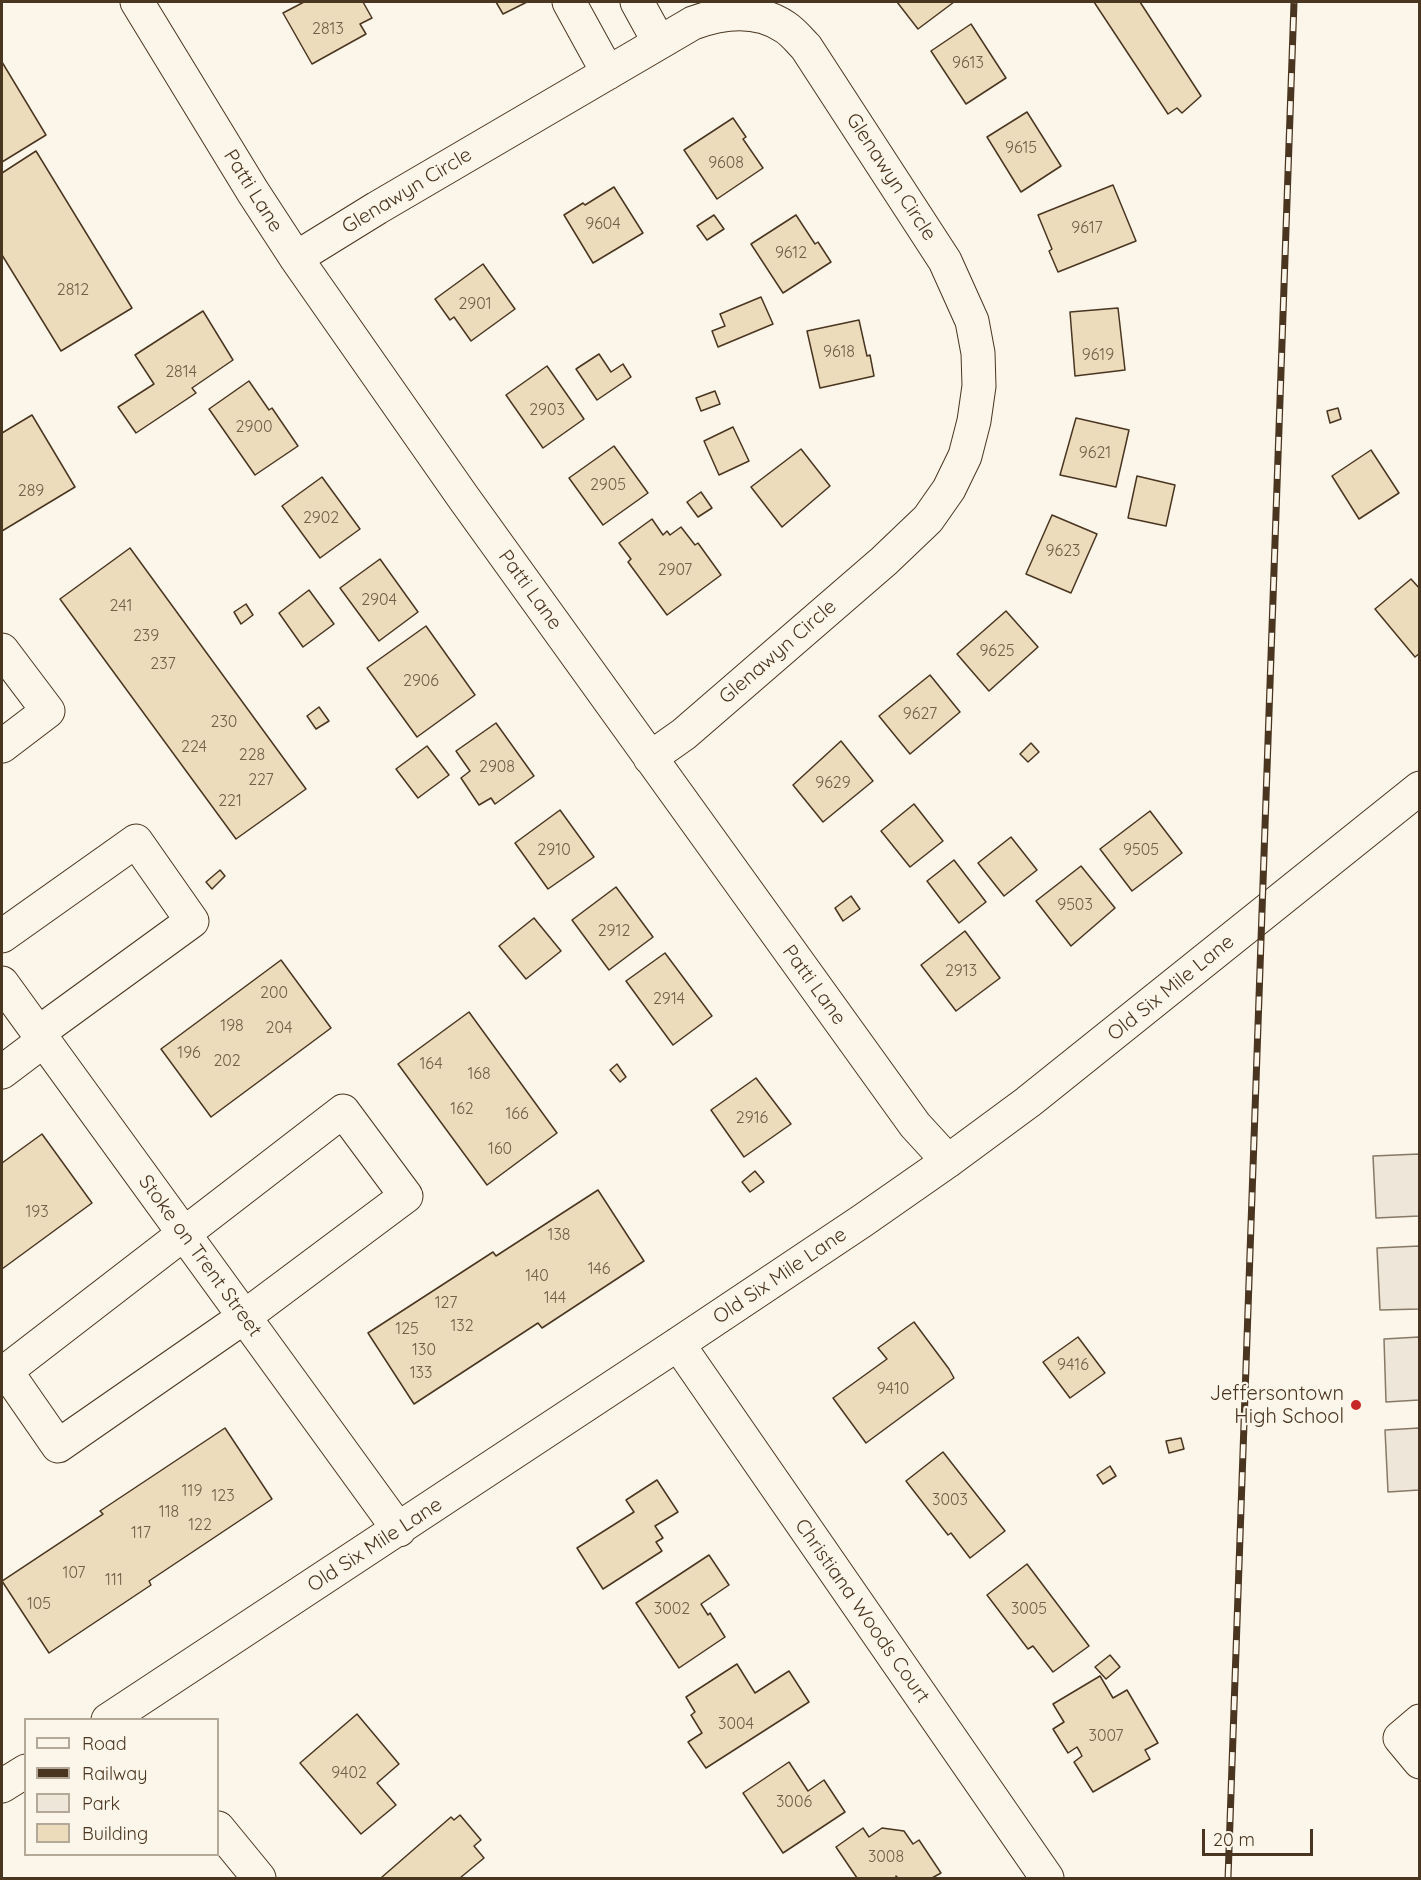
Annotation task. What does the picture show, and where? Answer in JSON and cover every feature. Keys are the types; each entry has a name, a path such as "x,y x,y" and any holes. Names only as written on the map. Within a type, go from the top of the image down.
{"street":[{"name":"Patti Lane","path":"137,2 296,258 470,507 915,1125 948,1161"},
{"path":"569,2 608,73"},
{"path":"638,2 659,42"},
{"name":"Glenawyn Circle","path":"296,258 693,23 714,15 737,13 759,15 785,27 806,47 945,261 972,321 978,353 979,386 974,422 965,456 949,489 928,519 884,561 684,734 650,758"},
{"path":"2,650 48,711 2,746"},
{"name":"Old Six Mile Lane","path":"115,1718 862,1221 948,1161 1028,1102 1419,788"},
{"path":"2,936 136,841 192,921 41,1037 2,1072"},
{"name":"Stoke on Trent Street","path":"2,983 399,1530"},
{"path":"343,1111 406,1196 244,1317 58,1446 6,1371 343,1111"},
{"name":"Christiana Woods Court","path":"678,1344 1047,1878"},
{"path":"1419,1721 1400,1738 1419,1762"},
{"path":"2,1786 24,1772"},
{"path":"219,1829 259,1878"}],"green space":[{"path":"1419,1154 1419,1216 1376,1218 1373,1156"},
{"path":"1419,1246 1419,1309 1380,1310 1377,1248"},
{"path":"1419,1337 1419,1400 1386,1402 1384,1339"},
{"path":"1419,1428 1419,1490 1388,1492 1385,1430"}],"building":[{"path":"304,2 363,2 372,18 360,24 366,34 312,64 283,13"},
{"path":"496,2 527,2 503,14"},
{"path":"897,2 954,2 918,29"},
{"path":"1094,2 1140,2 1201,96 1182,113 1177,108 1168,114"},
{"path":"971,24 1006,78 966,104 931,51"},
{"path":"2,62 46,135 2,162"},
{"path":"1027,112 1061,166 1021,192 987,137"},
{"path":"733,118 746,137 743,139 763,168 717,199 684,150"},
{"path":"36,151 132,308 61,351 2,255 2,173"},
{"path":"1113,185 1136,241 1058,272 1049,251 1052,249 1038,215"},
{"path":"614,187 643,233 593,263 564,215"},
{"path":"714,215 724,229 707,240 697,226"},
{"path":"796,215 815,244 818,242 831,262 783,293 751,244"},
{"path":"483,264 515,309 471,341 454,317 450,320 435,299"},
{"path":"761,297 773,324 718,347 712,331 725,326 720,314"},
{"path":"1118,308 1125,370 1075,376 1070,312"},
{"path":"203,311 233,360 192,388 196,393 136,433 118,407 154,384 135,355"},
{"path":"859,320 874,376 820,388 807,331"},
{"path":"599,354 611,372 623,364 631,377 597,400 576,369"},
{"path":"547,366 584,419 543,448 506,395"},
{"path":"249,381 269,410 272,408 298,446 255,475 209,409"},
{"path":"715,391 720,404 701,411 696,398"},
{"path":"1338,408 1341,419 1330,423 1327,411"},
{"path":"32,415 75,487 2,531 2,433"},
{"path":"1076,418 1129,430 1116,487 1060,475"},
{"path":"733,427 749,461 719,475 704,441"},
{"path":"614,446 648,493 603,525 569,478"},
{"path":"801,449 830,486 782,527 751,487"},
{"path":"1371,450 1399,493 1359,519 1332,476"},
{"path":"1137,476 1175,485 1166,526 1128,518"},
{"path":"322,477 360,529 320,558 282,506"},
{"path":"701,492 712,508 698,517 687,502"},
{"path":"1052,515 1097,534 1071,593 1026,574"},
{"path":"652,519 663,535 667,531 670,535 681,527 695,545 698,543 721,575 667,615 628,562 631,559 619,543"},
{"path":"130,548 306,789 236,839 60,599"},
{"path":"380,559 418,612 379,641 340,588"},
{"path":"1411,579 1420,589 1420,653 1415,657 1375,609"},
{"path":"309,590 334,624 303,647 279,613"},
{"path":"246,604 253,615 241,624 234,612"},
{"path":"1006,611 1038,647 989,691 957,654"},
{"path":"426,626 475,695 417,737 367,668"},
{"path":"930,675 960,712 910,754 879,716"},
{"path":"319,707 329,721 316,729 307,716"},
{"path":"496,723 534,776 495,804 491,798 479,805 461,778 470,771 456,751"},
{"path":"841,741 873,781 823,822 793,785"},
{"path":"1031,743 1039,752 1028,762 1020,754"},
{"path":"427,746 449,775 418,798 396,769"},
{"path":"914,804 943,841 910,867 881,831"},
{"path":"560,810 594,857 548,889 515,843"},
{"path":"1150,811 1182,853 1132,891 1100,849"},
{"path":"1011,837 1037,870 1004,896 978,863"},
{"path":"954,860 986,902 959,923 927,881"},
{"path":"1081,866 1115,908 1071,946 1036,901"},
{"path":"220,870 225,876 212,889 206,882"},
{"path":"616,887 653,937 609,970 572,920"},
{"path":"851,896 860,909 843,921 835,908"},
{"path":"534,918 561,951 526,979 499,946"},
{"path":"965,931 1000,978 956,1011 921,965"},
{"path":"665,953 712,1016 673,1045 626,981"},
{"path":"281,960 331,1028 211,1117 161,1049"},
{"path":"469,1012 557,1133 487,1185 398,1064"},
{"path":"617,1064 626,1077 620,1082 610,1070"},
{"path":"756,1078 791,1124 744,1157 711,1110"},
{"path":"42,1134 92,1203 2,1269 2,1163"},
{"path":"755,1171 764,1182 750,1192 742,1182"},
{"path":"598,1190 644,1261 542,1328 538,1323 414,1404 368,1333 493,1252 496,1256"},
{"path":"914,1322 954,1378 866,1443 833,1398 887,1359 878,1348"},
{"path":"1078,1337 1105,1373 1070,1398 1043,1362"},
{"path":"225,1428 272,1499 149,1581 151,1585 49,1653 2,1581 103,1514 100,1511"},
{"path":"1181,1438 1184,1449 1169,1453 1166,1441"},
{"path":"943,1452 1005,1531 970,1558 951,1533 948,1535 906,1481"},
{"path":"1110,1466 1116,1476 1103,1484 1097,1475"},
{"path":"657,1480 678,1512 655,1526 663,1538 656,1542 662,1551 603,1589 577,1548 634,1512 626,1500"},
{"path":"709,1555 729,1585 701,1604 708,1615 710,1613 725,1637 679,1668 636,1603"},
{"path":"1027,1564 1089,1646 1053,1672 1033,1646 1028,1649 987,1595"},
{"path":"1110,1655 1120,1667 1106,1679 1095,1667"},
{"path":"737,1664 755,1693 789,1671 809,1702 706,1768 688,1742 702,1733 691,1715 695,1712 686,1697"},
{"path":"1100,1676 1113,1698 1127,1690 1158,1743 1145,1750 1150,1759 1093,1792 1074,1762 1082,1756 1077,1747 1068,1753 1053,1729 1064,1722 1053,1704"},
{"path":"357,1714 399,1764 377,1783 396,1805 361,1834 300,1763"},
{"path":"789,1762 808,1791 824,1780 845,1812 783,1853 743,1793"},
{"path":"460,1815 481,1840 474,1846 484,1858 460,1878 382,1877 451,1817 454,1820"},
{"path":"863,1828 869,1837 882,1828 904,1831 913,1844 919,1840 941,1873 932,1878 898,1878 896,1876 896,1878 857,1878 836,1847"}],"railway":[{"path":"1228,1878 1294,2"}],"place":[{"name":"Jeffersontown High School","path":"1356,1405"}]}
